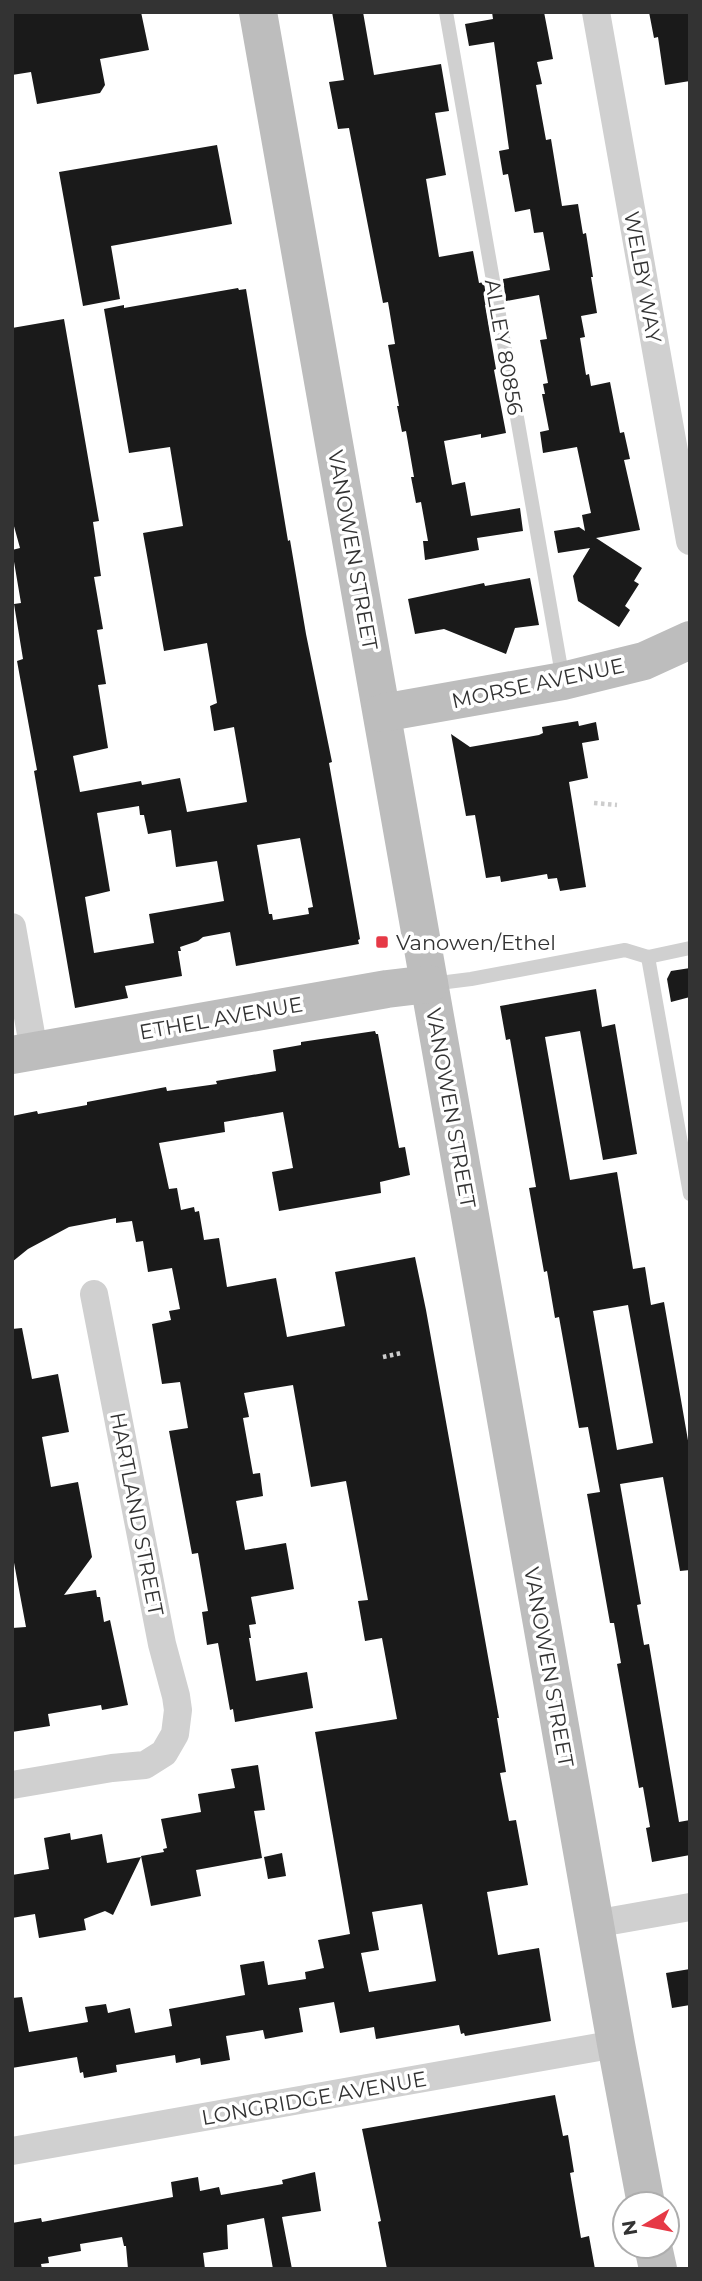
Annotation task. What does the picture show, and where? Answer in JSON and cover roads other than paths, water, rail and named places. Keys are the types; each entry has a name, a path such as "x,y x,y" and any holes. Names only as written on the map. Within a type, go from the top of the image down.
{"main road":[{"name":"VANOWEN STREET","path":"258,12 615,2044 643,2190"},
{"name":"MORSE AVENUE","path":"382,713 563,681 644,660 690,640"},
{"name":"ETHEL AVENUE","path":"23,1053 387,989 429,984"}],"street":[{"name":"WELBY WAY","path":"596,12 690,541"},
{"path":"12,927 23,1053"},
{"name":"HARTLAND STREET","path":"12,1785 145,1765 163,1753 175,1734 178,1710 176,1696 162,1644 94,1294"},
{"path":"594,1924 690,1907"},
{"name":"LONGRIDGE AVENUE","path":"12,2151 615,2044"}],"lane":[{"name":"ALLEY 80856","path":"446,12 563,681"},
{"path":"429,984 471,979 625,950 648,957 690,948"},
{"path":"648,957 690,1194"}],"place":[{"name":"Vanowen/Ethel","path":"382,942"}]}
